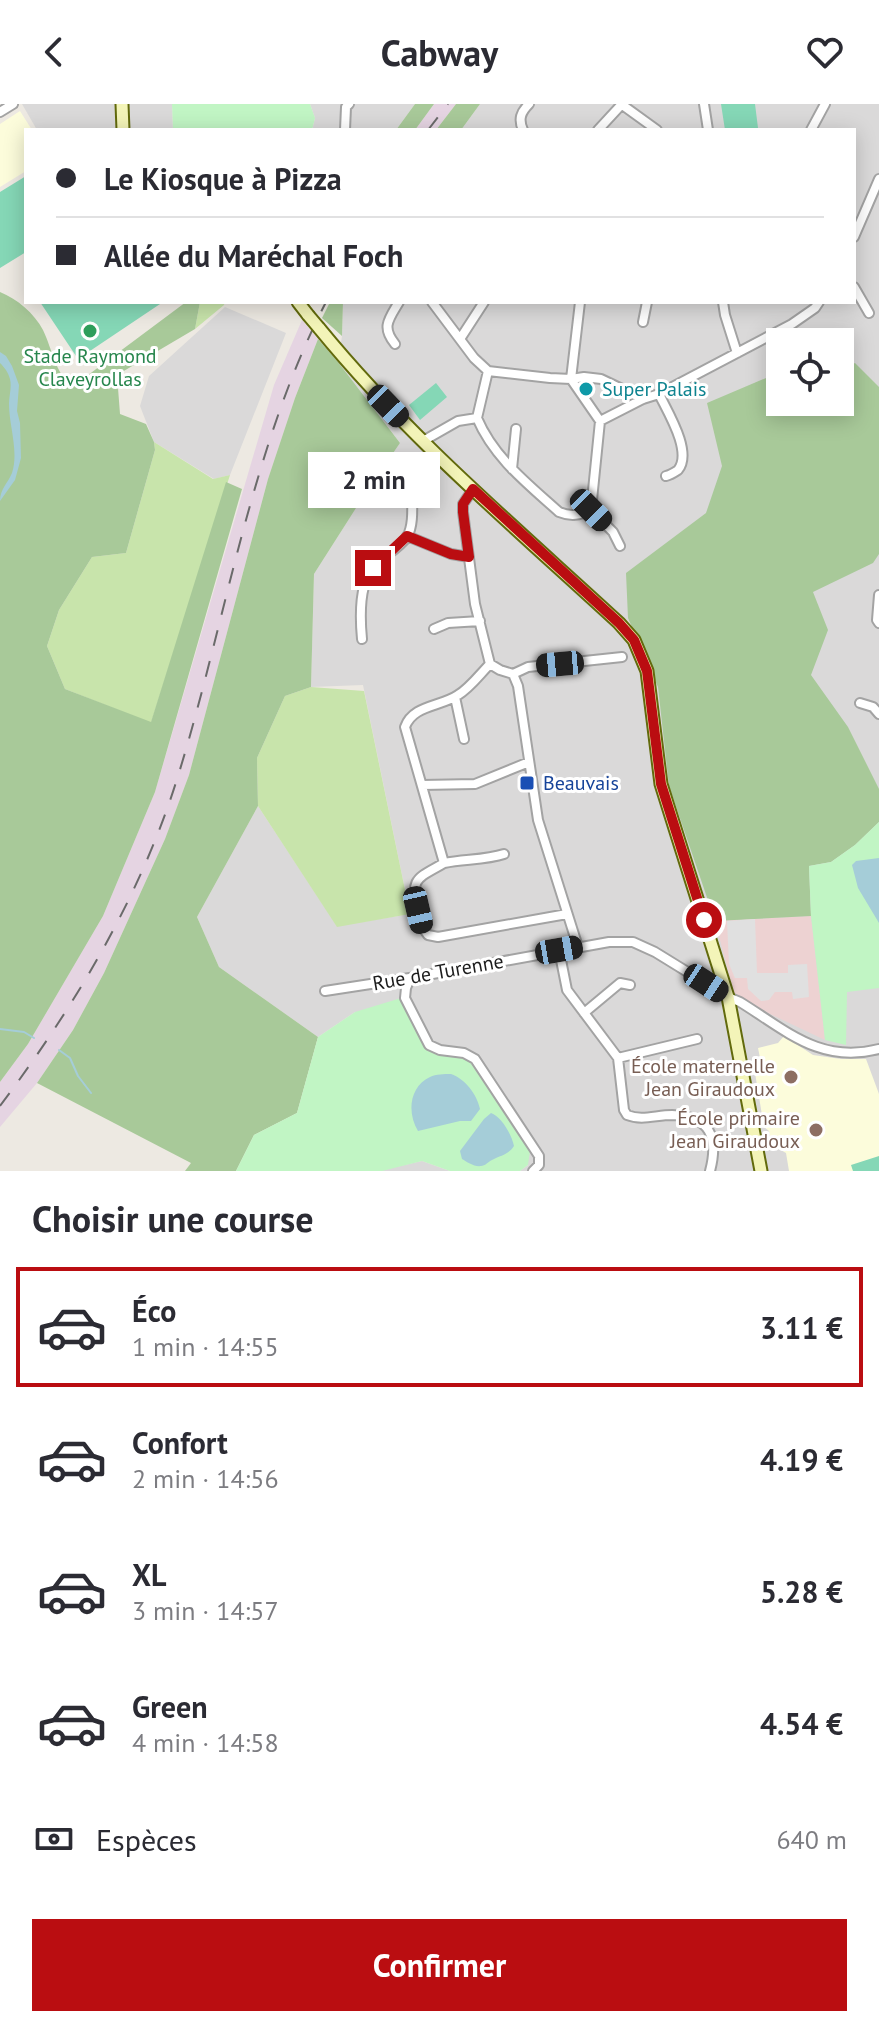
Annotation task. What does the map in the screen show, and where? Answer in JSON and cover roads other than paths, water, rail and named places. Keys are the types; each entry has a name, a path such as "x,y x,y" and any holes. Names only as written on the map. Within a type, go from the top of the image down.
{"street":[{"path":"0,112 13,104"},
{"path":"122,104 123,128"},
{"path":"522,128 520,119 529,104"},
{"path":"600,128 621,104 654,128"},
{"path":"704,104 708,128"},
{"path":"812,128 825,104"},
{"path":"345,128 348,105"},
{"path":"856,232 879,179"},
{"path":"856,290 869,313"},
{"path":"300,304 357,374 423,441 634,640 647,671 661,784 728,997 761,1171"},
{"path":"395,344 387,335 387,327 398,304"},
{"path":"434,304 474,358 488,371 601,379 643,399"},
{"path":"460,339 483,304"},
{"path":"580,304 571,379 600,421 591,510"},
{"path":"643,322 647,304"},
{"path":"723,304 737,353"},
{"path":"600,421 659,394 792,324 818,304"},
{"path":"488,371 477,418 485,435 512,469 559,512 568,516 591,510"},
{"path":"659,394 682,444 683,460 677,471 666,476"},
{"path":"423,441 458,421 477,418"},
{"path":"512,469 516,429"},
{"path":"473,489 463,504 463,512 475,604 490,664 513,674 528,667 622,657"},
{"path":"362,639 360,618 366,577 407,536 412,514 412,493"},
{"path":"591,510 613,532 620,546"},
{"path":"407,536 451,554 469,557"},
{"path":"879,595 879,623"},
{"path":"434,629 448,623 480,621"},
{"path":"444,863 405,727 408,718 417,712 455,697 490,664"},
{"path":"513,674 518,686 538,820 578,947"},
{"path":"455,697 464,739"},
{"path":"860,703 873,707 879,714"},
{"path":"422,785 475,784 529,762"},
{"path":"504,854 489,859 472,858 444,863 419,878 413,891 422,929 428,935 438,937 567,914"},
{"name":"Rue de Turenne","path":"325,991 609,942 633,942 655,952 809,1045 830,1052 861,1054 879,1049"},
{"path":"559,950 567,990 618,1058 627,1115 637,1119 670,1115 686,1117 708,1127 713,1135 714,1156 710,1171"},
{"path":"416,977 409,981 405,998 429,1045 440,1050 464,1053 475,1059 539,1156 539,1165 533,1171"},
{"path":"584,1013 620,983 630,985"},
{"path":"618,1058 697,1039"}],"water":[{"path":"0,352 12,366 19,385 17,411 21,458 15,480 0,501 12,473 14,456 9,412 11,382 0,363"},
{"path":"879,858 879,923 858,888 852,865 856,861"},
{"path":"451,1074 470,1088 480,1109 471,1121 418,1131 411,1109 418,1087 432,1076"},
{"path":"491,1113 506,1126 514,1146 484,1165 473,1165 462,1159 460,1151"}],"waterway":[{"path":"0,1029 24,1032 34,1038"},
{"path":"59,1050 70,1058 78,1076 91,1093"}],"railway":[{"path":"430,128 448,104"},
{"path":"0,1106 80,989 125,907 163,821 195,717 259,475 300,358 325,304"}],"place":[{"name":"Stade Raymond Claveyrollas","path":"90,331"},
{"name":"Super Palais","path":"586,389"},
{"name":"Beauvais","path":"527,783"},
{"name":"École maternelle Jean Giraudoux","path":"791,1077"},
{"name":"École primaire Jean Giraudoux","path":"816,1130"}]}
